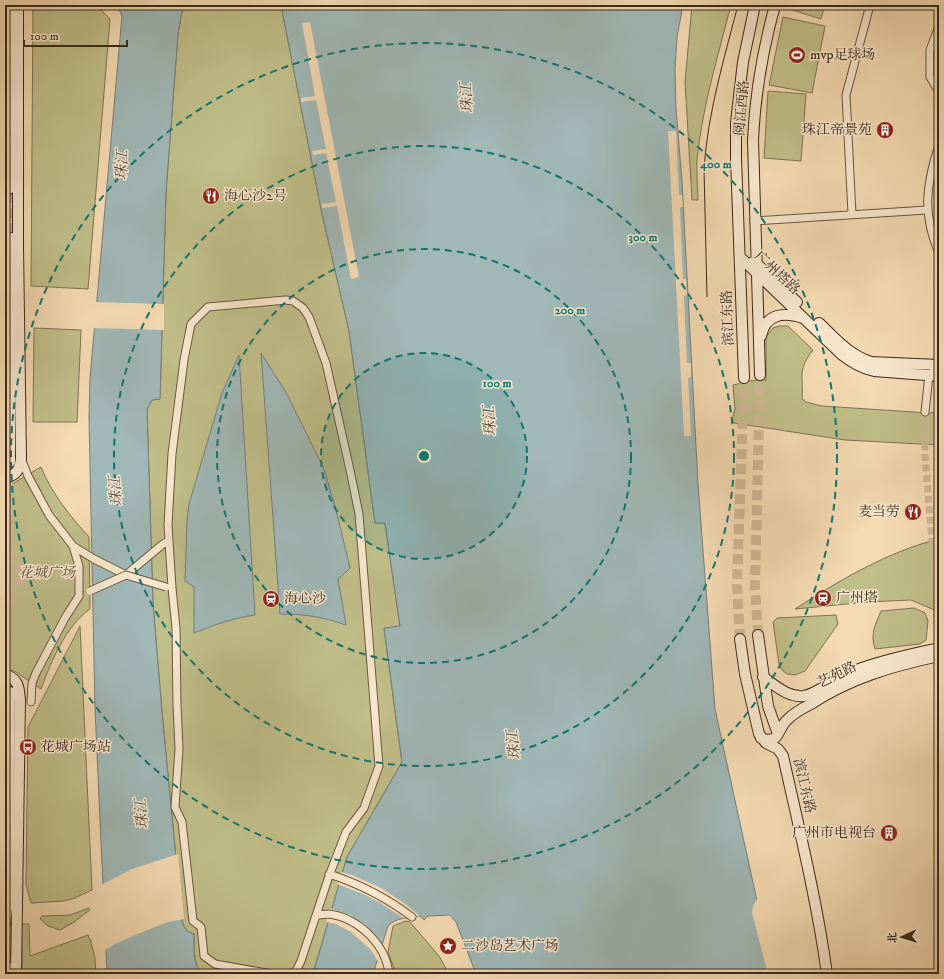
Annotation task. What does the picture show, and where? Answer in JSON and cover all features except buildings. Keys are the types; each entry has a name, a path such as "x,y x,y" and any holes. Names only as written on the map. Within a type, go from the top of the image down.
{"main road":[{"path":"5,478 14,475 18,471 21,458 9,5"},
{"path":"10,462 10,290 18,5"},
{"name":"阅江西路","path":"740,257 736,123 744,62 756,5"},
{"name":"阅江西路","path":"756,263 754,221 754,112 760,67 775,5"},
{"name":"广州塔路","path":"740,257 756,263 855,355 871,362 939,366"},
{"name":"广州塔路","path":"740,257 841,354 864,369 890,373 934,376"},
{"name":"滨江东路","path":"740,257 744,378"},
{"path":"756,263 760,375"},
{"path":"759,344 762,331 766,323 773,318 784,314 805,318"},
{"path":"740,639 752,711 761,738 764,740 770,740 778,734 768,706 758,635"},
{"name":"艺苑路","path":"763,677 780,689 789,693 804,696 862,668 939,648"},
{"name":"艺苑路","path":"778,734 783,724 796,713 845,684 894,666 939,656"},
{"path":"5,675 10,676 17,682 20,700 12,885 5,924"},
{"path":"10,692 12,902 16,920"},
{"name":"滨江东路","path":"761,738 766,743 778,749 783,756 816,907 827,974"},
{"path":"12,885 16,920 15,974"},
{"path":"5,924 12,902"},
{"path":"5,966 12,970 15,974"}],"street":[{"path":"852,214 846,95 870,5"},
{"path":"939,26 930,50 930,77 939,92"},
{"path":"939,145 934,160 927,210 929,222 939,253"},
{"path":"754,221 927,210"},
{"path":"272,301 293,301 303,308 309,317 326,363 359,514 379,766 364,808 346,832 329,874 320,915 302,961 296,971 291,974 272,974 215,964 204,956 201,927 193,921 182,822 175,807 179,749 176,628 169,588 166,542 172,454 184,360 191,324 208,307 272,301"},
{"path":"925,412 934,376 939,366"},
{"path":"21,458 28,476 49,515 73,546 126,575 169,588"},
{"path":"79,596 126,575 166,542"},
{"path":"30,702 32,683 36,673 65,618 79,596 79,566 73,546"},
{"path":"329,874 378,894 412,917"},
{"path":"320,915 329,914 342,918 358,926 375,942 384,955 388,965 389,974"}],"green space":[{"path":"33,5 96,5 110,19 88,289 31,286"},
{"path":"183,5 281,5 321,209 349,331 375,523 385,523 400,626 384,629 402,762 347,857 313,974 216,974 202,971 196,964 194,934 186,929 182,920 153,604 147,409 152,400 160,399 166,192 178,34"},
{"path":"692,5 731,5 711,82 699,141 697,160 698,200 692,200 685,82"},
{"path":"787,5 825,5 821,19 786,8"},
{"name":"mvp足球场","path":"783,17 825,26 812,93 769,85"},
{"name":"mvp足球场","path":"768,91 806,94 801,161 764,158"},
{"path":"788,326 813,350 806,360 802,371 802,399 806,402 822,406 929,413 939,412 939,445 845,440 734,423 732,419 735,409 733,385 750,381 766,380 766,337 773,328"},
{"path":"34,328 81,330 77,422 33,422"},
{"name":"花城广场","path":"41,467 50,486 62,504 89,537 90,609 81,616 66,635 60,645 41,689 14,671 5,669 5,485 12,484"},
{"path":"939,539 939,612 911,600 867,602 795,609 864,568 901,551"},
{"path":"914,608 925,613 928,621 926,640 920,644 875,649 873,633 881,611"},
{"path":"836,615 838,624 805,671 795,675 787,674 782,670 779,664 773,622 777,618"},
{"path":"80,626 92,890 75,898 64,901 31,903 26,885 28,727"},
{"path":"89,908 90,910 60,930 48,926 40,919 42,916 70,915"},
{"path":"406,921 410,922 439,956 449,974 396,974 388,952 393,926"},
{"path":"22,924 29,924 30,956 88,935 91,940 95,958 96,974 22,974"}],"water":[{"name":"珠江","path":"117,5 183,5 178,34 166,192 160,399 152,400 147,409 153,604 182,921 186,929 194,934 194,954 196,964 203,972 216,974 107,974 95,709 89,418 90,378 122,16"},
{"name":"珠江","path":"281,5 683,5 677,37 675,69 676,109 682,181 698,484 715,709 773,974 476,974 456,922 450,915 428,916 424,920 420,916 399,919 391,923 388,926 373,974 313,974 347,857 402,762 384,628 400,626 385,523 375,523 349,331 321,209"},
{"path":"261,353 287,394 324,469 350,568 338,579 346,625 314,616 280,614"},
{"path":"239,355 255,615 224,622 194,633 194,587 185,581 189,504 222,393"}],"pier":[{"path":"310,22 359,277 351,279 337,206 322,208 322,204 336,202 326,153 313,155 312,151 326,149 316,100 301,102 301,98 315,96 302,23"},
{"path":"668,131 676,131 679,195 682,195 683,207 680,208 683,279 686,279 687,295 684,296 687,363 691,363 691,377 688,378 691,436 684,436"},
{"path":"94,302 164,304 164,330 92,328"},
{"path":"178,854 184,919 168,922 145,931 115,944 104,951 101,885 132,869"},
{"path":"341,872 352,875 381,888 407,905 420,916 403,918 379,902 337,884"},
{"path":"758,897 775,974 768,974 752,913 753,906"},
{"path":"330,908 351,915 365,924 377,936 384,946 379,963 371,950 351,932 336,924 326,922"}],"tunnel":[{"path":"9,189 9,248"},
{"path":"758,635 755,587 760,375"},
{"path":"740,639 737,586 744,378"},
{"path":"925,412 925,456 938,616"},
{"path":"8,454 8,700"},
{"path":"10,550 12,557 19,567 21,578 10,600"},
{"path":"7,916 7,974"}],"tram line":[{"path":"707,297 704,168 706,147 717,86 738,5"}],"place":[{"name":"mvp足球场","path":"797,55"},
{"name":"珠江帝景苑","path":"885,130"},
{"name":"海心沙2号","path":"211,196"},
{"name":"麦当劳","path":"913,512"},
{"name":"广州塔","path":"823,598"},
{"name":"海心沙","path":"271,599"},
{"name":"花城广场站","path":"28,747"},
{"name":"广州市电视台","path":"889,833"},
{"name":"二沙岛艺术广场","path":"448,946"}]}
